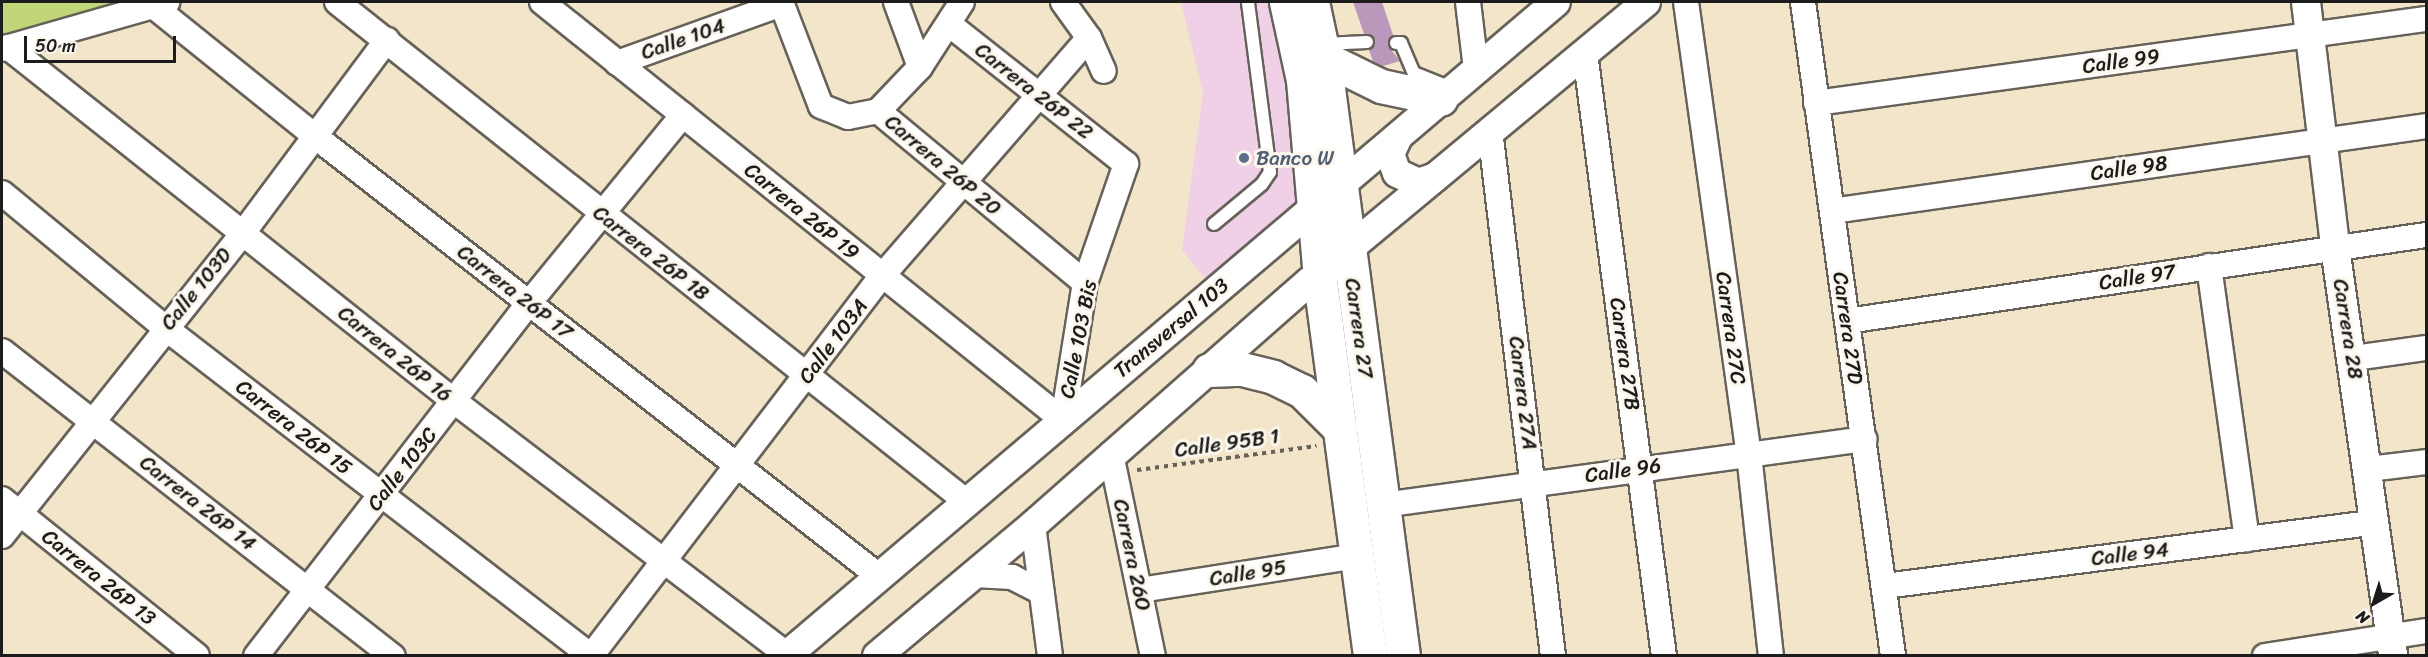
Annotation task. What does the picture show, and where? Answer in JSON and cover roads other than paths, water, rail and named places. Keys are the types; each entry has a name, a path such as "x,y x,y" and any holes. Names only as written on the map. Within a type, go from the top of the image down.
{"main road":[{"name":"Carrera 27","path":"1286,2 1304,80 1320,274 1370,656"},
{"name":"Carrera 27","path":"1312,2 1322,51 1403,656"},
{"path":"1322,51 1381,86 1447,94"},
{"path":"1209,370 1242,369 1273,377 1302,391 1341,436"}],"street":[{"name":"Carrera 26P 18","path":"337,2 601,214 967,502"},
{"name":"Carrera 26P 19","path":"542,2 1063,420"},
{"path":"896,2 920,67"},
{"path":"878,111 920,67 962,2"},
{"path":"1063,2 1089,38 1104,71"},
{"path":"1468,2 1476,69"},
{"name":"Transversal 103","path":"787,655 1340,183 1398,137 1556,2"},
{"path":"877,656 1033,525 1113,463 1209,370 1490,130 1646,2"},
{"name":"Carrera 27C","path":"1686,2 1749,454 1771,656"},
{"name":"Carrera 27D","path":"1803,2 1893,656"},
{"name":"Carrera 28","path":"2306,2 2335,247 2354,358 2392,646"},
{"path":"5,48 161,3"},
{"name":"Carrera 26P 17","path":"161,3 316,138 879,576"},
{"name":"Calle 104","path":"617,63 782,3"},
{"name":"Carrera 26P 20","path":"782,3 821,106 848,117 878,111 1085,283"},
{"name":"Calle 99","path":"1816,103 2427,19"},
{"name":"Carrera 26P 22","path":"949,24 1120,157"},
{"name":"Calle 103A","path":"591,656 739,466 882,276 1037,94 1089,38"},
{"name":"Calle 103D","path":"2,536 10,506 94,421 164,327 243,232 316,138 387,40"},
{"name":"Carrera 26P 16","path":"5,48 243,232 454,401 787,655"},
{"name":"Carrera 27B","path":"1586,53 1664,656"},
{"name":"Calle 103C","path":"256,656 529,303 683,115"},
{"name":"Calle 98","path":"1832,212 2427,126"},
{"name":"Carrera 27A","path":"1490,130 1553,656"},
{"path":"1398,137 1390,154 1396,173 1418,183 1435,177"},
{"name":"Calle 103 Bis","path":"1063,420 1085,283 1126,173 1120,157"},
{"name":"Carrera 26P 15","path":"2,193 164,327 591,656"},
{"name":"Calle 97","path":"1847,321 2427,235"},
{"path":"2209,266 2247,539"},
{"path":"2354,358 2427,348"},
{"name":"Carrera 26P 14","path":"2,351 393,656"},
{"name":"Calle 96","path":"1383,505 1641,467 1864,439"},
{"path":"2369,469 2427,462"},
{"name":"Carrera 26O","path":"1113,463 1153,656"},
{"name":"Carrera 26P 13","path":"10,506 197,656"},
{"name":"Calle 94","path":"1885,586 2376,522"},
{"path":"1033,525 1050,656"},
{"name":"Calle 95","path":"1140,590 1357,556"},
{"path":"974,575 1012,577 1041,592"},
{"path":"2265,656 2392,646 2427,631"}],"lane":[{"path":"1214,224 1262,184 1270,172 1248,2"},
{"path":"1322,51 1367,42"},
{"path":"1396,43 1401,43 1414,73 1447,94"}],"place":[{"name":"Banco W","path":"1244,158"}]}
